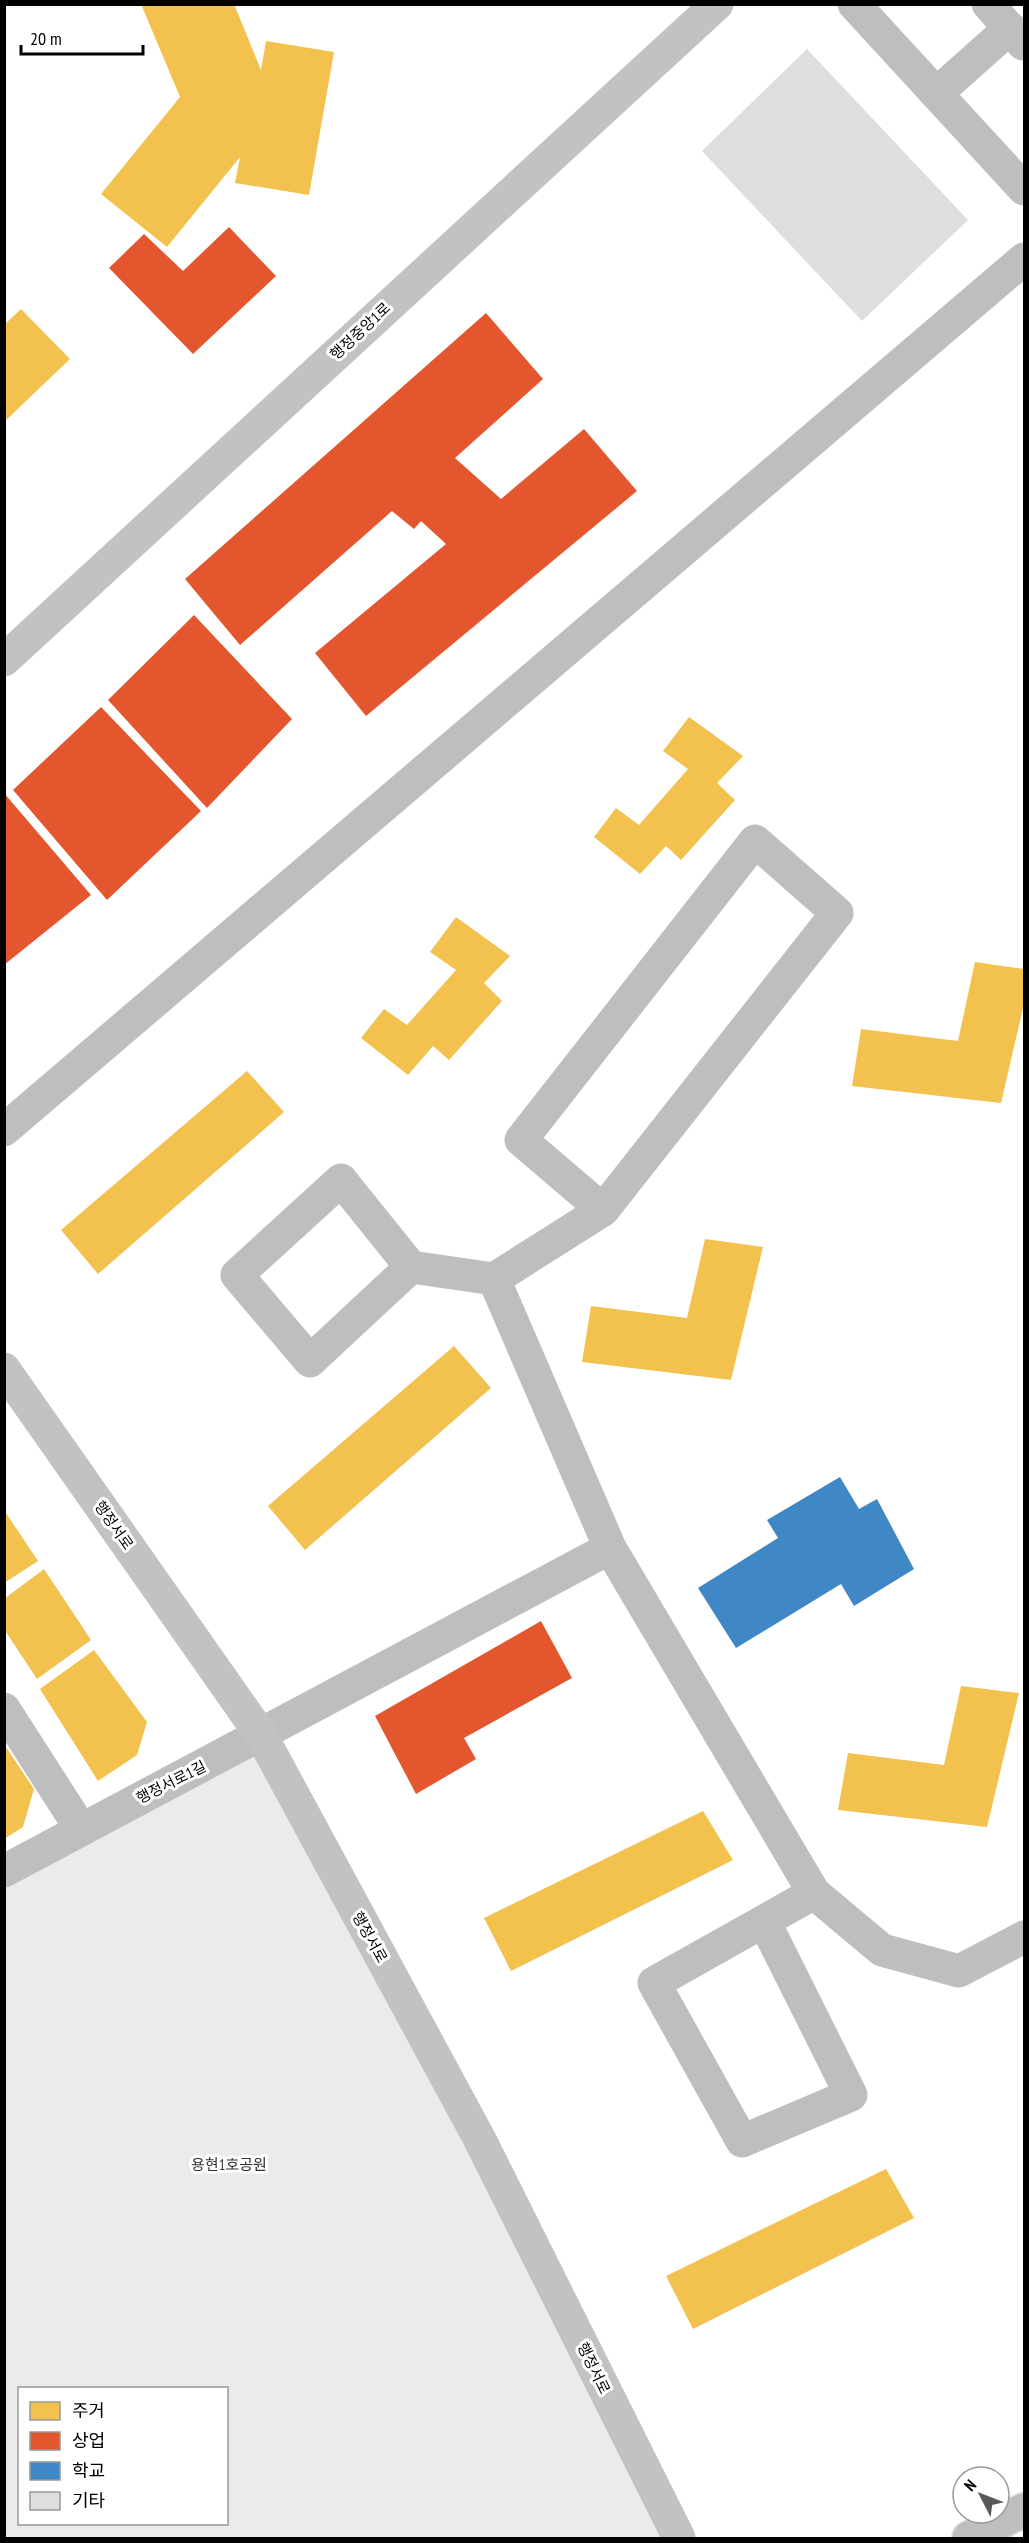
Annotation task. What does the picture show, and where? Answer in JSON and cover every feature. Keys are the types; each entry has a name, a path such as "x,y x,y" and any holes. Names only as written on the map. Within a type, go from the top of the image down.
{"street":[{"name":"행정중앙1로","path":"4,660 717,4"},
{"path":"854,4 1024,189"},
{"path":"937,93 1017,37 988,4"},
{"path":"4,1130 1024,259"},
{"path":"411,1267 310,1361 237,1275 341,1180 411,1267 494,1279 603,1210 837,913 755,841 521,1140 603,1210"},
{"path":"494,1279 610,1548 814,1893 882,1950 959,1971 1024,1937"},
{"name":"행정서로","path":"4,1369 261,1735 479,2138 679,2538"},
{"name":"행정서로1길","path":"4,1871 610,1548"},
{"path":"4,1709 81,1828"},
{"path":"764,1921 851,2095 742,2141 654,1983 764,1921 814,1893"},
{"path":"969,2538 1024,2510"}],"green space":[{"name":"용현1호공원","path":"261,1735 677,2538 5,2538 4,1878"}],"building: 주거":[{"path":"141,4 234,4 261,70 266,41 334,52 309,195 235,183 240,157 167,247 101,194 180,97"},
{"path":"21,309 70,359 4,422 4,325"},
{"path":"689,717 743,756 717,783 735,800 681,860 666,846 640,874 594,837 616,808 639,825 688,769 663,751"},
{"path":"456,917 510,956 484,983 502,1001 449,1060 433,1046 408,1075 361,1038 384,1009 407,1025 456,970 430,952"},
{"path":"975,962 1024,969 1024,1004 1001,1103 852,1086 861,1029 958,1041"},
{"path":"247,1071 284,1112 98,1274 61,1230"},
{"path":"705,1239 763,1247 731,1380 582,1362 591,1306 687,1318"},
{"path":"454,1346 491,1388 305,1550 268,1506"},
{"path":"4,1510 38,1561 4,1583"},
{"path":"44,1569 91,1640 37,1679 4,1629 4,1599"},
{"path":"94,1650 147,1722 137,1755 98,1781 40,1689"},
{"path":"961,1686 1019,1693 987,1827 838,1810 848,1753 944,1765"},
{"path":"4,1744 34,1789 23,1827 4,1839"},
{"path":"703,1811 733,1860 511,1971 484,1918"},
{"path":"886,2169 914,2218 693,2329 666,2276"}],"building: 상업":[{"path":"229,227 276,276 193,354 109,268 144,234 183,271"},
{"path":"486,313 543,379 455,458 501,499 584,429 637,491 366,716 315,653 446,544 421,521 414,529 392,511 240,645 185,579"},
{"path":"194,615 292,719 207,808 108,700"},
{"path":"101,707 201,811 107,900 13,790"},
{"path":"4,793 91,895 4,965"},
{"path":"541,1621 572,1678 464,1738 476,1759 416,1794 375,1716"}],"building: 학교":[{"path":"840,1477 859,1509 877,1499 914,1569 854,1606 841,1584 736,1648 698,1588 778,1538 767,1520"}],"building: 기타":[{"path":"807,49 968,220 862,321 702,151"}]}
